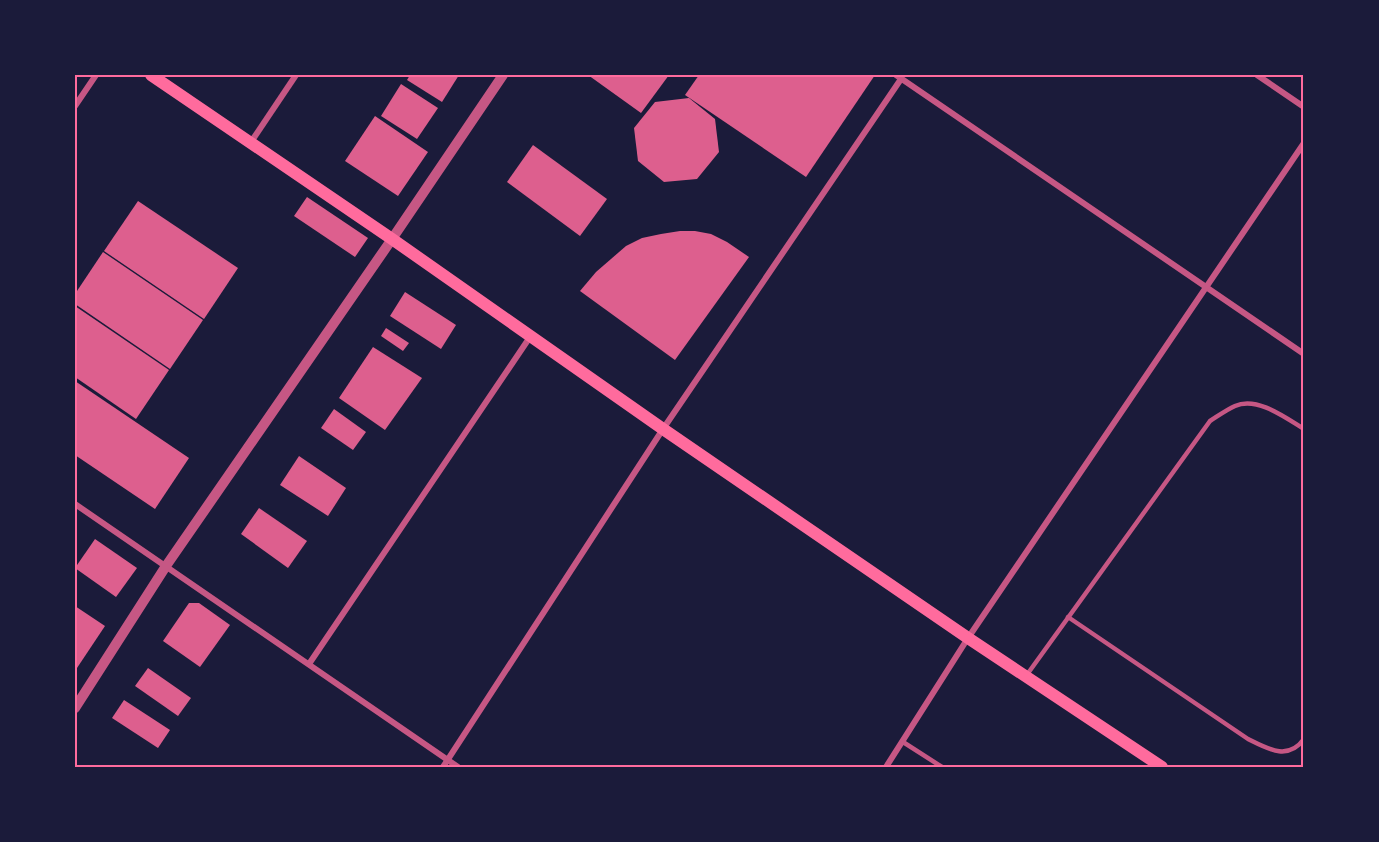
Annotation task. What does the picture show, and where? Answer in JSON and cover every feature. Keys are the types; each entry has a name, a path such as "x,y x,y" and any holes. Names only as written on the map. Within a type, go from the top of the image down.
{"main road":[{"path":"151,75 968,638 1162,767"}],"street":[{"path":"75,106 96,75"},
{"path":"250,143 296,75"},
{"path":"75,708 166,566 503,75"},
{"path":"1257,75 1304,107"},
{"path":"443,767 663,429 898,77 1304,354"},
{"path":"886,767 968,638 1304,143"},
{"path":"309,664 530,336"},
{"path":"75,504 458,767"}],"lane":[{"path":"1026,676 1210,421 1237,405 1258,404 1271,409 1304,429"},
{"path":"1068,617 1248,739 1269,750 1289,751 1304,739"},
{"path":"903,742 942,767"}],"building":[{"path":"410,75 459,75 442,102 407,80"},
{"path":"588,75 669,75 641,113"},
{"path":"699,75 875,75 806,177 685,95"},
{"path":"401,84 438,108 417,139 381,116"},
{"path":"689,98 715,119 719,152 697,179 664,182 638,161 634,128 655,102"},
{"path":"375,116 428,152 398,196 345,161"},
{"path":"533,145 607,199 580,236 507,182"},
{"path":"307,197 368,238 355,257 294,216"},
{"path":"138,201 238,268 204,319 104,251"},
{"path":"680,231 711,234 749,257 675,360 580,291 596,272 626,246 642,238"},
{"path":"103,252 203,320 170,369 75,304 75,294"},
{"path":"405,292 456,325 441,349 390,316"},
{"path":"75,306 169,370 136,419 75,377"},
{"path":"386,328 409,343 403,351 381,336"},
{"path":"373,347 422,378 385,430 339,398"},
{"path":"75,381 189,458 155,509 75,455"},
{"path":"334,409 366,432 353,450 321,428"},
{"path":"299,456 346,488 328,516 280,485"},
{"path":"259,508 307,541 288,568 241,534"},
{"path":"95,539 137,568 116,597 75,568"},
{"path":"189,603 199,603 230,625 200,667 163,641"},
{"path":"75,606 105,626 75,671"},
{"path":"148,668 191,698 178,716 135,686"},
{"path":"124,700 170,730 158,748 112,718"}]}
